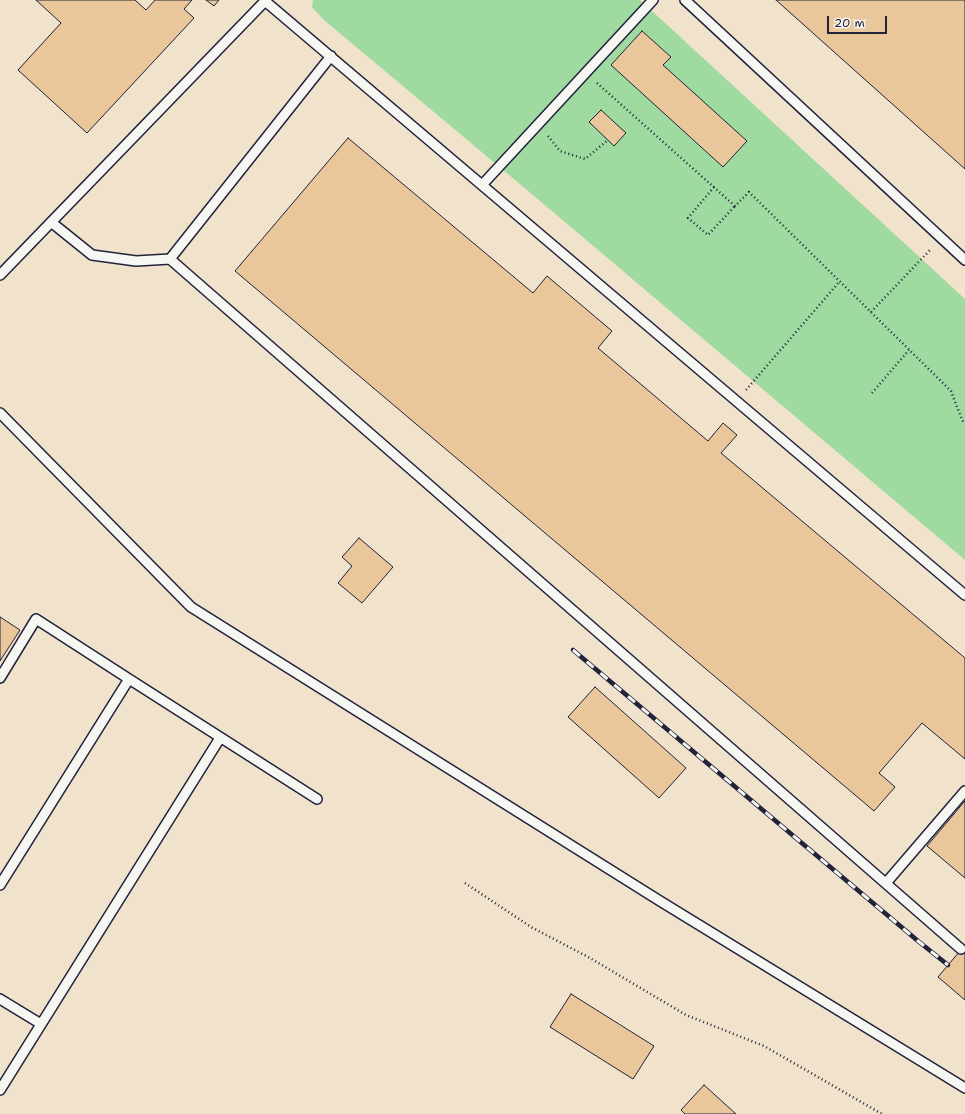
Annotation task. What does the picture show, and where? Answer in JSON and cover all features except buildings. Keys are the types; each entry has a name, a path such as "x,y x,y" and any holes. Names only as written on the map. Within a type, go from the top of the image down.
{"lane":[{"path":"0,275 266,0 965,595"},
{"path":"482,185 653,0"},
{"path":"685,0 965,260"},
{"path":"170,259 331,56"},
{"path":"51,222 92,255 136,261 170,259 962,949"},
{"path":"0,413 191,608 660,901 965,1088"},
{"path":"0,678 36,619 317,799"},
{"path":"0,885 129,679"},
{"path":"0,1090 220,738"},
{"path":"886,883 965,792"},
{"path":"0,999 41,1024"}],"path":[{"path":"586,73 735,206"},
{"path":"538,124 560,151 585,159 608,140"},
{"path":"714,187 688,218 708,235 749,192 951,391 962,420 965,423"},
{"path":"871,312 941,238"},
{"path":"736,401 840,281"},
{"path":"872,393 909,350"},
{"path":"465,883 531,927 590,958 686,1015 764,1046 882,1114"}],"shaded area":[{"path":"0,0 965,0 965,1114 0,1114"}],"green space":[{"path":"313,0 640,0 965,299 965,560 324,20 312,7"}],"railway":[{"path":"573,650 948,965"}]}
